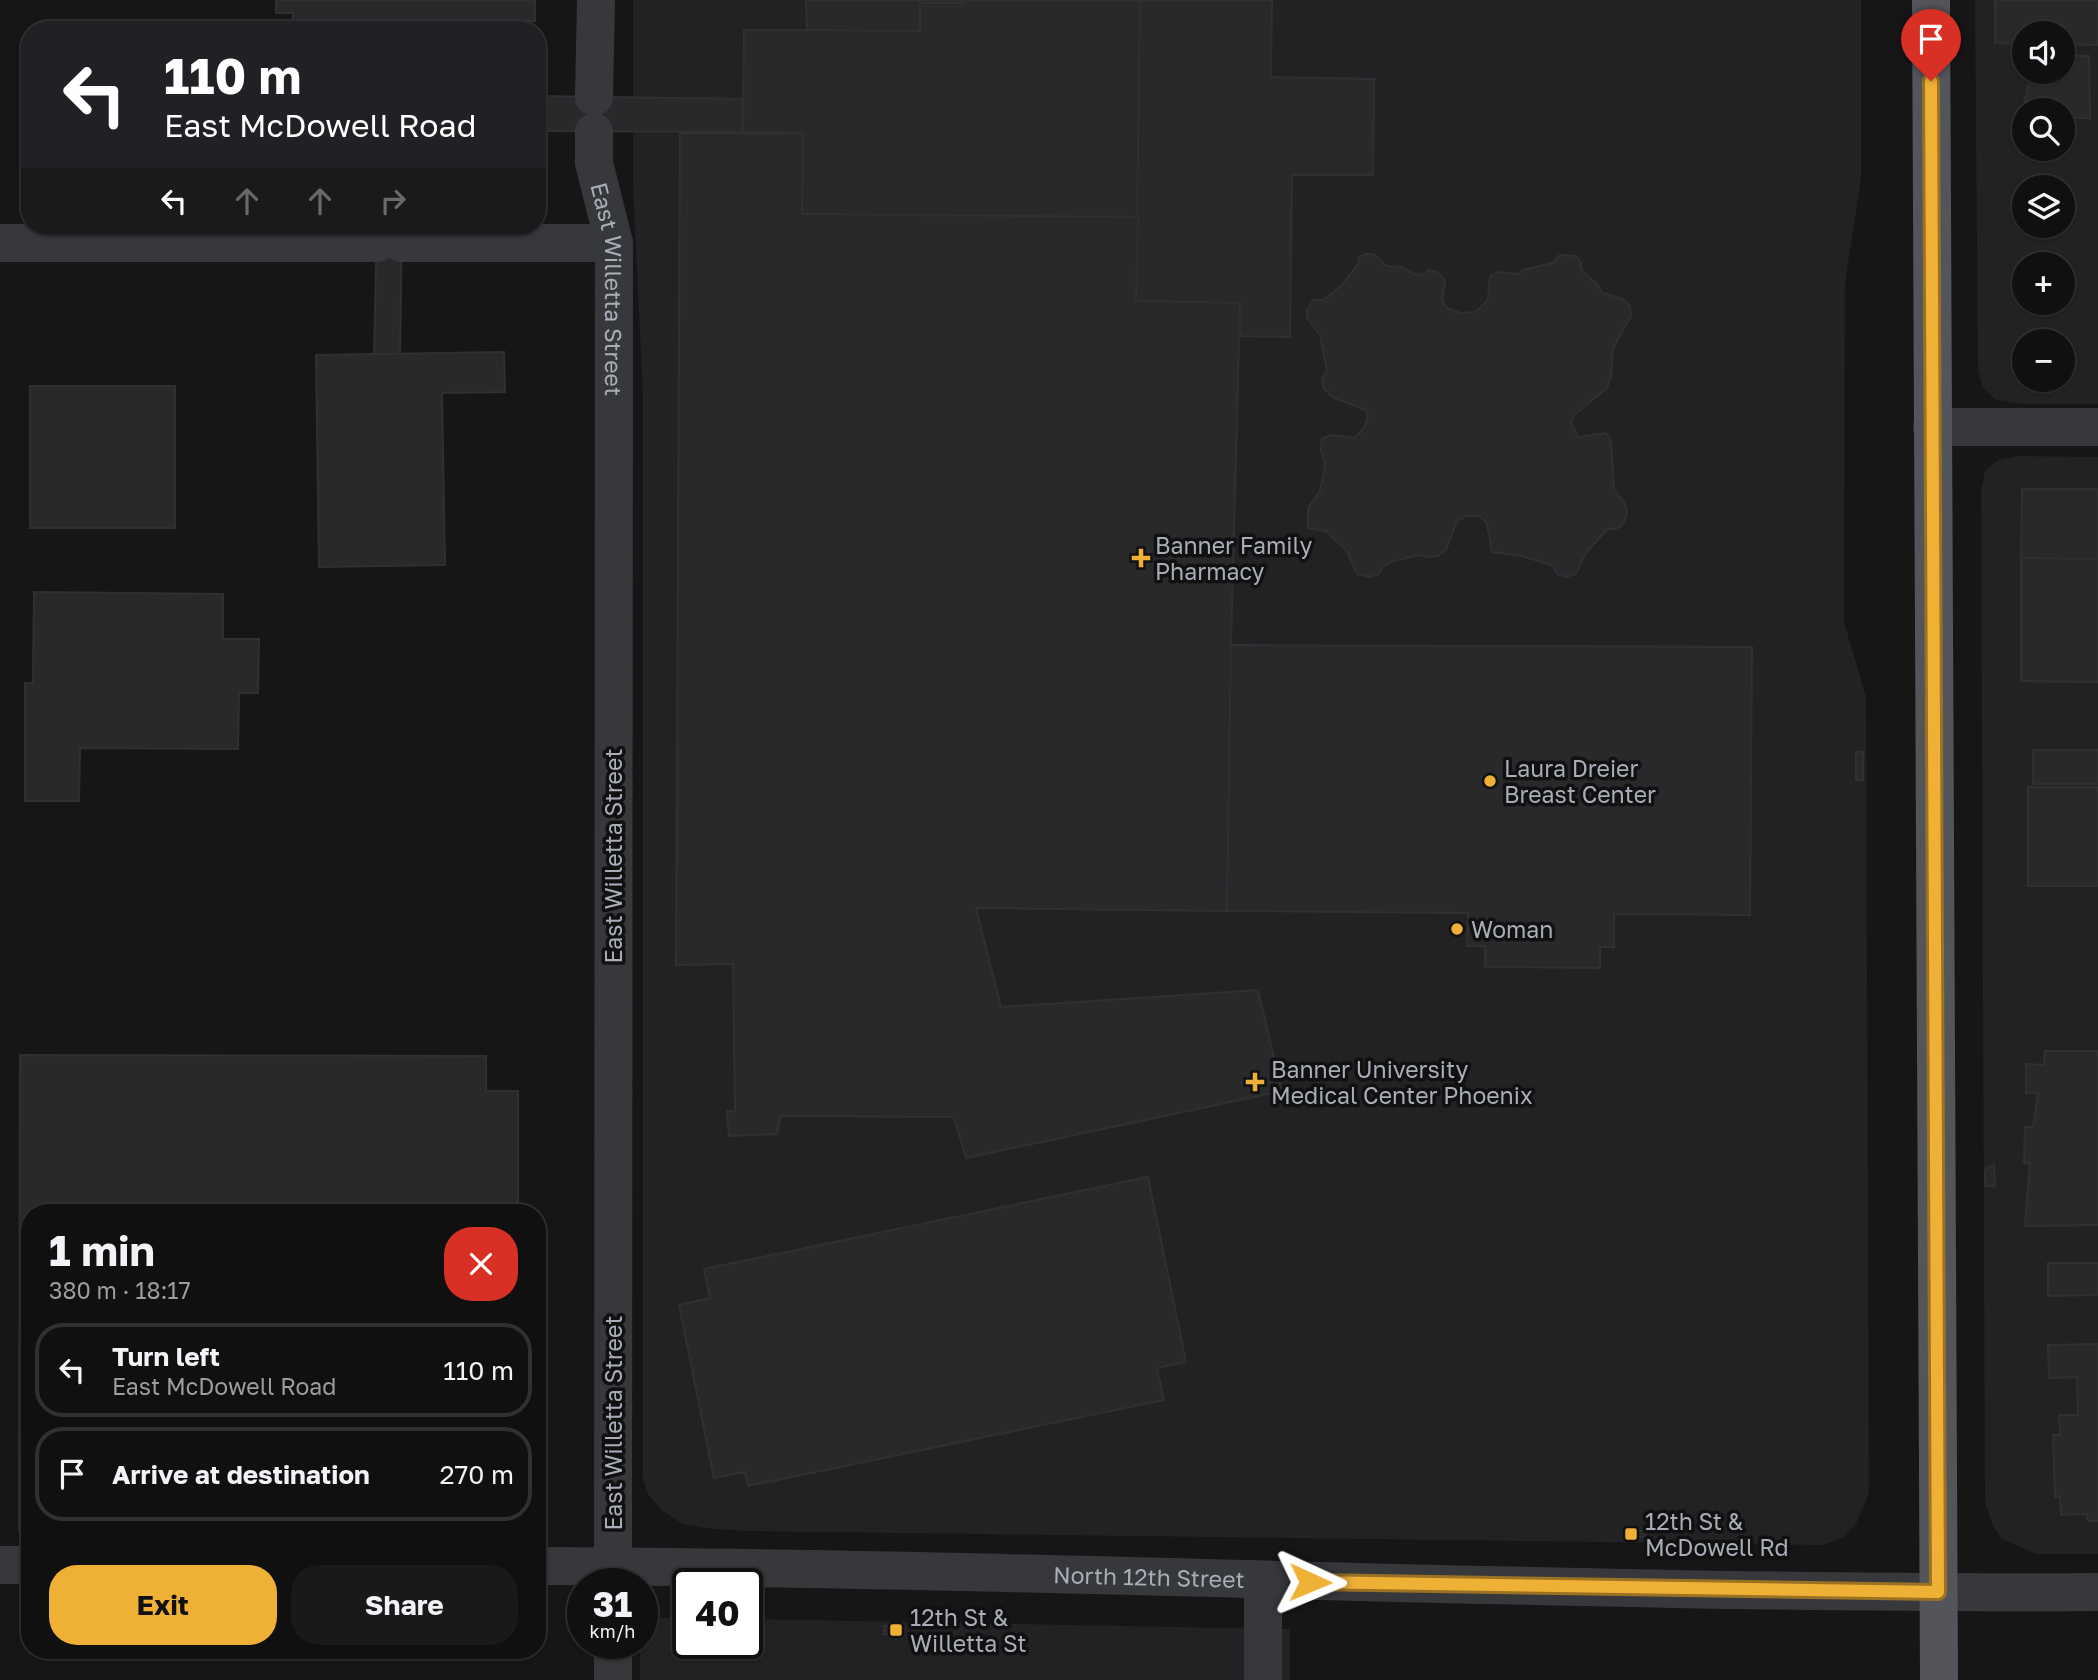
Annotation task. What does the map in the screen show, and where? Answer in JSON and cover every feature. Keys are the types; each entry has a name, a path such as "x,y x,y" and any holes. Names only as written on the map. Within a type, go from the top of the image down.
{"main road":[{"path":"1931,0 1939,1680"}],"street":[{"name":"East Willetta Street","path":"596,0 594,163 614,243 613,1568"},
{"path":"0,243 614,243"},
{"path":"1932,426 2098,427"},
{"path":"0,1565 21,1565"},
{"name":"North 12th Street","path":"546,1567 567,1570"},
{"name":"North 12th Street","path":"658,1575 2098,1592"},
{"path":"1263,1680 1264,1581"},
{"path":"613,1659 613,1680"}],"shaded area":[{"name":"Banner University Medical Center Phoenix","path":"633,0 1861,0 1861,178 1845,284 1844,622 1866,697 1869,1493 1856,1524 1842,1538 1824,1545 748,1531 683,1524 661,1510 648,1494 643,1479 643,395 633,186"},
{"path":"1975,0 2098,0 2098,404 2024,404 1996,400 1983,388 1978,369"},
{"path":"2017,456 2098,457 2098,1554 2036,1554 2002,1539 1993,1526 1985,1503 1981,489 1985,471 1998,460"},
{"path":"658,1618 672,1618 672,1659 763,1659 763,1619 1290,1629 1290,1680 640,1680 640,1659 658,1659"}],"building":[{"path":"276,0 535,0 535,21 293,21 293,13 276,13"},
{"path":"806,0 964,0 964,3 920,3 920,31 807,30"},
{"path":"964,0 1140,0 1138,217 802,214 803,133 743,132 744,30 920,31 920,3 964,3"},
{"path":"1140,0 1272,0 1271,77 1374,79 1373,175 1292,175 1290,337 1240,336 1240,303 1136,301"},
{"path":"1995,0 2098,0 2098,45 2075,44 2075,21 2012,21 2012,44 1995,43"},
{"path":"2075,56 2089,56 2090,118 2075,118 2075,98 2025,98 2028,84 2075,84"},
{"path":"546,96 743,99 743,132 546,131"},
{"path":"680,133 803,133 802,214 1138,217 1136,301 1240,303 1227,911 976,908 1001,1007 1258,990 1282,1091 966,1158 954,1117 781,1116 777,1134 729,1136 727,1111 735,1111 733,964 676,965"},
{"path":"377,235 402,235 400,355 374,354"},
{"path":"1373,254 1387,266 1401,267 1414,274 1423,275 1428,270 1437,272 1443,277 1445,284 1442,300 1447,308 1460,313 1475,312 1488,299 1490,276 1497,272 1518,274 1523,270 1552,263 1560,255 1576,256 1581,262 1581,270 1603,293 1623,299 1630,306 1631,316 1613,348 1611,377 1607,388 1574,415 1571,423 1578,437 1606,433 1611,441 1614,490 1625,504 1627,513 1618,528 1607,530 1587,551 1576,574 1566,577 1557,574 1553,566 1542,562 1492,552 1487,524 1480,516 1467,516 1457,521 1446,550 1437,556 1419,555 1390,562 1379,574 1370,577 1357,574 1347,551 1326,531 1308,528 1308,508 1320,491 1325,465 1321,450 1322,439 1332,435 1355,438 1368,419 1366,410 1334,398 1324,389 1322,379 1327,370 1320,335 1307,318 1307,310 1314,300 1324,300 1341,286 1358,264 1359,257"},
{"path":"504,352 505,392 442,393 445,565 319,567 316,355"},
{"path":"30,386 175,386 175,528 30,528"},
{"path":"2022,489 2098,489 2098,559 2021,558"},
{"path":"2021,558 2098,559 2098,682 2021,681"},
{"path":"34,592 223,594 223,639 259,639 258,693 239,693 238,749 80,748 79,801 25,801 25,683 33,683"},
{"name":"Laura Dreier Breast Center","path":"1231,645 1752,647 1750,915 1614,914 1614,947 1600,947 1600,968 1485,967 1485,946 1467,946 1468,913 1227,911"},
{"path":"2033,750 2098,750 2098,784 2033,784"},
{"path":"1856,752 1863,752 1863,780 1856,780"},
{"path":"2028,787 2098,787 2098,886 2028,886"},
{"path":"2045,1051 2098,1051 2098,1225 2025,1226 2030,1163 2024,1163 2025,1127 2033,1127 2038,1093 2026,1093 2026,1064 2044,1065"},
{"path":"20,1055 486,1056 486,1091 518,1091 518,1204 21,1204 19,1531"},
{"path":"1994,1164 1995,1186 1985,1186 1985,1170"},
{"path":"1148,1177 1186,1362 1157,1368 1164,1400 748,1486 745,1472 714,1478 679,1305 710,1298 704,1269"},
{"path":"2048,1263 2098,1263 2098,1295 2048,1296"},
{"path":"2098,1344 2098,1521 2088,1521 2087,1514 2061,1515 2060,1496 2055,1497 2053,1435 2060,1435 2059,1415 2078,1415 2077,1377 2049,1378 2048,1345"},
{"path":"1626,1531 1646,1531 1646,1537 1626,1537"},
{"path":"884,1626 903,1626 903,1634 884,1634"}],"place":[{"name":"Banner Family Pharmacy","path":"1141,558"},
{"name":"Laura Dreier Breast Center","path":"1490,781"},
{"name":"Woman","path":"1457,929"},
{"name":"Banner University Medical Center Phoenix","path":"1255,1082"},
{"name":"12th St & McDowell Rd","path":"1631,1534"},
{"name":"12th St & Willetta St","path":"896,1630"}],"route":[{"path":"1310,1582 1938,1592 1931,81"}]}
